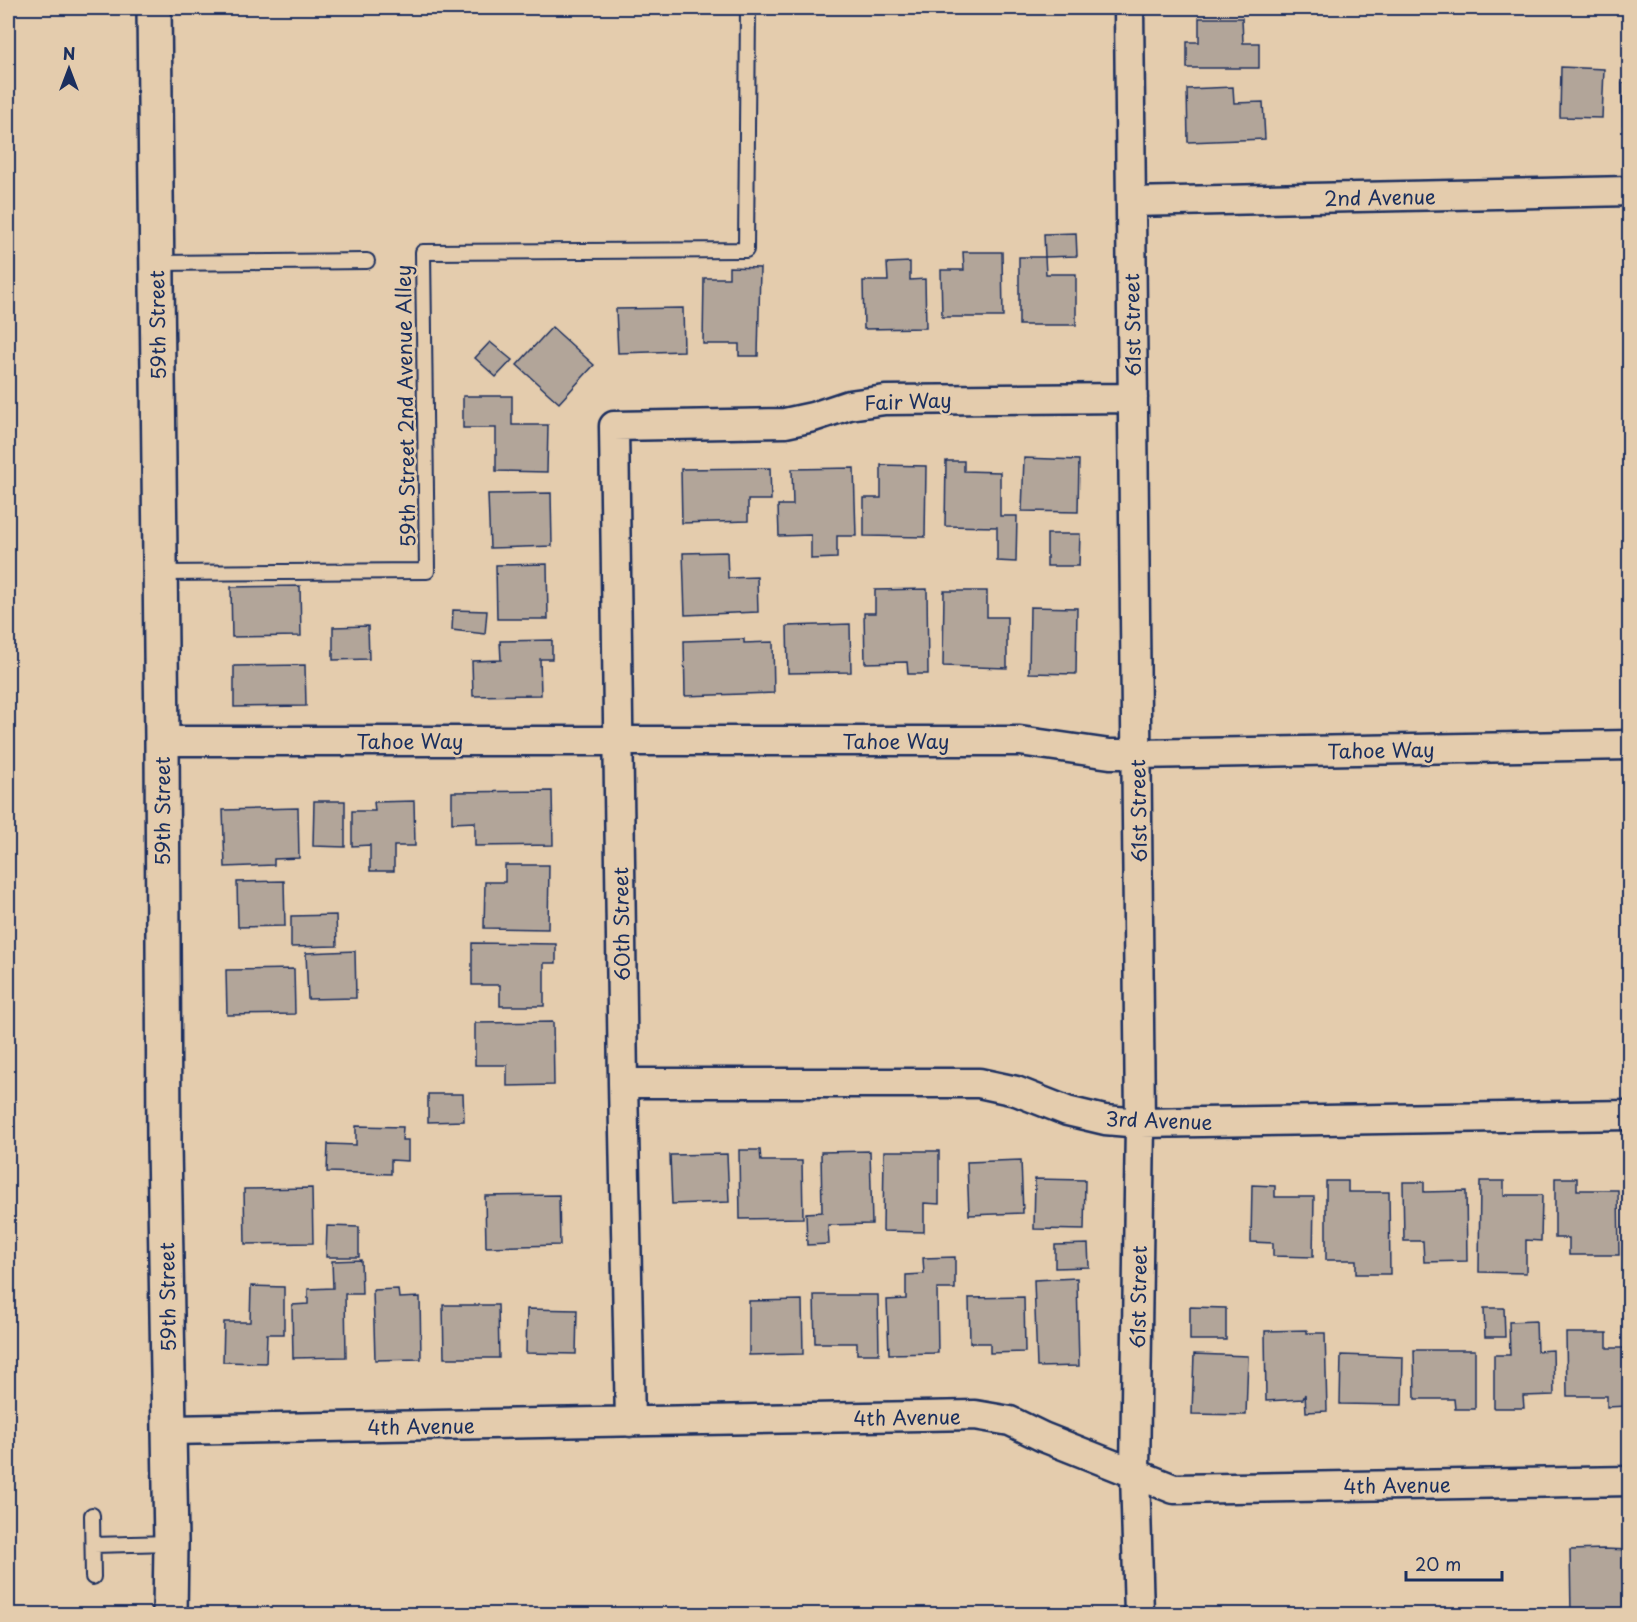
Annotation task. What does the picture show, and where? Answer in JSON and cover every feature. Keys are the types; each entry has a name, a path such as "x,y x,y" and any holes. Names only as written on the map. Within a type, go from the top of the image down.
{"street":[{"name":"59th Street","path":"154,8 164,1145 170,1430 170,1614"},
{"name":"61st Street","path":"1129,8 1140,1123 1135,1472 1139,1614"},
{"name":"2nd Avenue","path":"1131,202 1629,191"},
{"name":"Fair Way","path":"614,426 785,423 813,417 849,405 885,400 1133,398"},
{"name":"60th Street","path":"614,426 630,1422"},
{"name":"Tahoe Way","path":"162,741 1020,741 1110,754 1629,745"},
{"name":"3rd Avenue","path":"623,1083 979,1083 1016,1091 1067,1111 1105,1120 1140,1123 1629,1115"},
{"name":"4th Avenue","path":"170,1430 975,1415 1010,1421 1043,1437 1174,1489 1629,1481"}],"lane":[{"name":"59th Street 2nd Avenue Alley","path":"160,573 427,571 423,252 746,250 748,8"},
{"path":"156,263 367,261"},
{"path":"92,1515 93,1577"},
{"path":"93,1545 171,1543"}],"building":[{"path":"1199,18 1242,18 1243,43 1259,43 1259,68 1187,68 1187,42 1199,42"},
{"path":"1561,67 1604,69 1602,118 1560,117"},
{"path":"1622,83 1630,83 1630,124 1623,125"},
{"path":"1233,87 1234,103 1263,102 1265,139 1188,142 1187,89"},
{"path":"1076,233 1077,256 1045,257 1044,234"},
{"path":"963,252 1002,252 1003,317 942,317 941,270 964,270"},
{"path":"1019,257 1045,257 1046,274 1076,274 1076,325 1019,325"},
{"path":"910,262 910,280 925,279 926,328 864,329 863,281 888,281 887,263"},
{"path":"729,267 760,268 758,356 739,356 739,344 703,344 704,278 729,278"},
{"path":"683,308 684,351 618,353 616,309"},
{"path":"552,327 594,365 559,403 517,365"},
{"path":"490,342 512,360 496,377 475,358"},
{"path":"463,396 512,396 512,425 548,425 547,472 496,471 496,428 463,428"},
{"path":"1024,458 1079,460 1078,512 1022,511"},
{"path":"946,461 964,461 964,471 1000,472 1000,516 1017,516 1016,562 997,561 997,527 945,526"},
{"path":"881,465 926,466 925,537 864,536 864,498 881,498"},
{"path":"770,468 771,500 748,500 748,521 682,523 681,469"},
{"path":"854,468 856,536 837,536 837,558 811,559 811,535 779,536 778,505 793,505 792,469"},
{"path":"551,493 552,546 490,548 488,494"},
{"path":"1047,534 1080,534 1079,566 1047,566"},
{"path":"727,552 728,578 757,577 758,612 685,615 683,553"},
{"path":"547,564 548,619 497,619 496,565"},
{"path":"300,586 301,636 232,637 231,587"},
{"path":"927,589 928,674 908,674 907,662 865,663 864,613 875,613 875,590"},
{"path":"944,591 987,591 987,617 1007,617 1007,668 943,666"},
{"path":"1030,607 1077,608 1076,674 1029,673"},
{"path":"453,610 487,611 485,634 452,630"},
{"path":"850,624 851,672 788,673 787,626"},
{"path":"368,626 369,659 333,660 333,627"},
{"path":"744,639 744,643 773,642 774,693 685,696 684,641"},
{"path":"552,640 552,659 540,659 541,695 473,696 472,661 501,660 500,641"},
{"path":"305,665 306,706 234,707 234,666"},
{"path":"552,791 553,845 475,846 475,822 452,823 452,792"},
{"path":"314,801 345,801 345,847 313,846"},
{"path":"414,801 415,846 394,846 394,871 370,871 370,845 352,846 352,811 375,811 374,802"},
{"path":"298,808 299,858 274,859 274,865 225,867 223,810"},
{"path":"505,865 549,865 548,929 484,928 485,882 505,882"},
{"path":"284,881 285,926 238,927 237,882"},
{"path":"336,915 337,946 291,947 291,916"},
{"path":"472,943 556,944 556,963 544,963 544,1006 500,1006 500,985 472,985"},
{"path":"355,951 356,998 308,999 306,953"},
{"path":"294,969 295,1014 227,1015 226,970"},
{"path":"553,1022 554,1085 507,1086 507,1065 475,1065 475,1023"},
{"path":"428,1094 463,1094 464,1121 428,1122"},
{"path":"356,1126 403,1127 402,1140 408,1140 408,1161 391,1160 391,1174 327,1172 328,1144 356,1145"},
{"path":"739,1150 760,1150 761,1161 802,1161 803,1218 740,1219"},
{"path":"870,1151 872,1224 828,1225 829,1244 807,1245 806,1213 822,1212 821,1152"},
{"path":"884,1151 939,1151 939,1204 924,1203 924,1232 883,1231"},
{"path":"727,1154 729,1202 672,1204 670,1155"},
{"path":"1021,1160 1023,1213 969,1215 967,1162"},
{"path":"1555,1178 1577,1178 1577,1190 1618,1190 1619,1255 1569,1255 1569,1238 1555,1238"},
{"path":"1035,1179 1085,1180 1084,1230 1034,1229"},
{"path":"1326,1181 1348,1181 1348,1192 1389,1192 1390,1274 1356,1274 1356,1260 1326,1260"},
{"path":"1480,1181 1504,1181 1504,1195 1542,1195 1541,1241 1526,1240 1526,1273 1479,1272"},
{"path":"1403,1182 1424,1182 1424,1192 1466,1191 1467,1261 1424,1262 1423,1241 1404,1241"},
{"path":"1252,1185 1275,1186 1275,1197 1314,1197 1313,1257 1273,1256 1273,1243 1251,1242"},
{"path":"312,1188 313,1243 245,1244 244,1189"},
{"path":"559,1195 560,1245 486,1247 485,1196"},
{"path":"327,1226 359,1227 359,1257 326,1257"},
{"path":"1088,1244 1089,1267 1055,1268 1055,1245"},
{"path":"955,1257 955,1289 937,1289 938,1353 889,1354 887,1300 906,1299 906,1275 924,1274 923,1258"},
{"path":"361,1260 362,1294 345,1294 346,1357 293,1358 292,1305 308,1304 308,1289 333,1288 332,1261"},
{"path":"1077,1278 1079,1366 1037,1367 1034,1280"},
{"path":"251,1286 284,1287 284,1334 267,1334 266,1363 223,1362 224,1322 250,1322"},
{"path":"398,1289 399,1298 420,1297 421,1359 375,1360 373,1290"},
{"path":"814,1295 878,1295 879,1354 857,1354 857,1343 815,1343"},
{"path":"1024,1297 1025,1352 990,1353 990,1343 970,1343 969,1298"},
{"path":"802,1300 803,1354 749,1355 749,1301"},
{"path":"443,1305 498,1305 499,1358 444,1358"},
{"path":"1190,1307 1226,1308 1226,1340 1190,1340"},
{"path":"1484,1308 1504,1308 1505,1337 1485,1337"},
{"path":"527,1309 577,1310 576,1354 526,1353"},
{"path":"1536,1321 1537,1351 1553,1350 1554,1395 1523,1396 1524,1408 1494,1408 1494,1355 1510,1355 1509,1322"},
{"path":"1307,1330 1307,1333 1325,1333 1327,1411 1306,1412 1305,1394 1303,1399 1266,1401 1265,1331"},
{"path":"1566,1333 1607,1333 1607,1348 1626,1348 1627,1406 1607,1407 1607,1396 1567,1396"},
{"path":"1414,1350 1475,1350 1475,1409 1455,1409 1454,1399 1415,1399"},
{"path":"1194,1354 1248,1356 1246,1415 1192,1414"},
{"path":"1341,1355 1403,1357 1402,1405 1340,1404"},
{"path":"1570,1550 1630,1550 1630,1595 1623,1595 1624,1614 1571,1614"}]}
